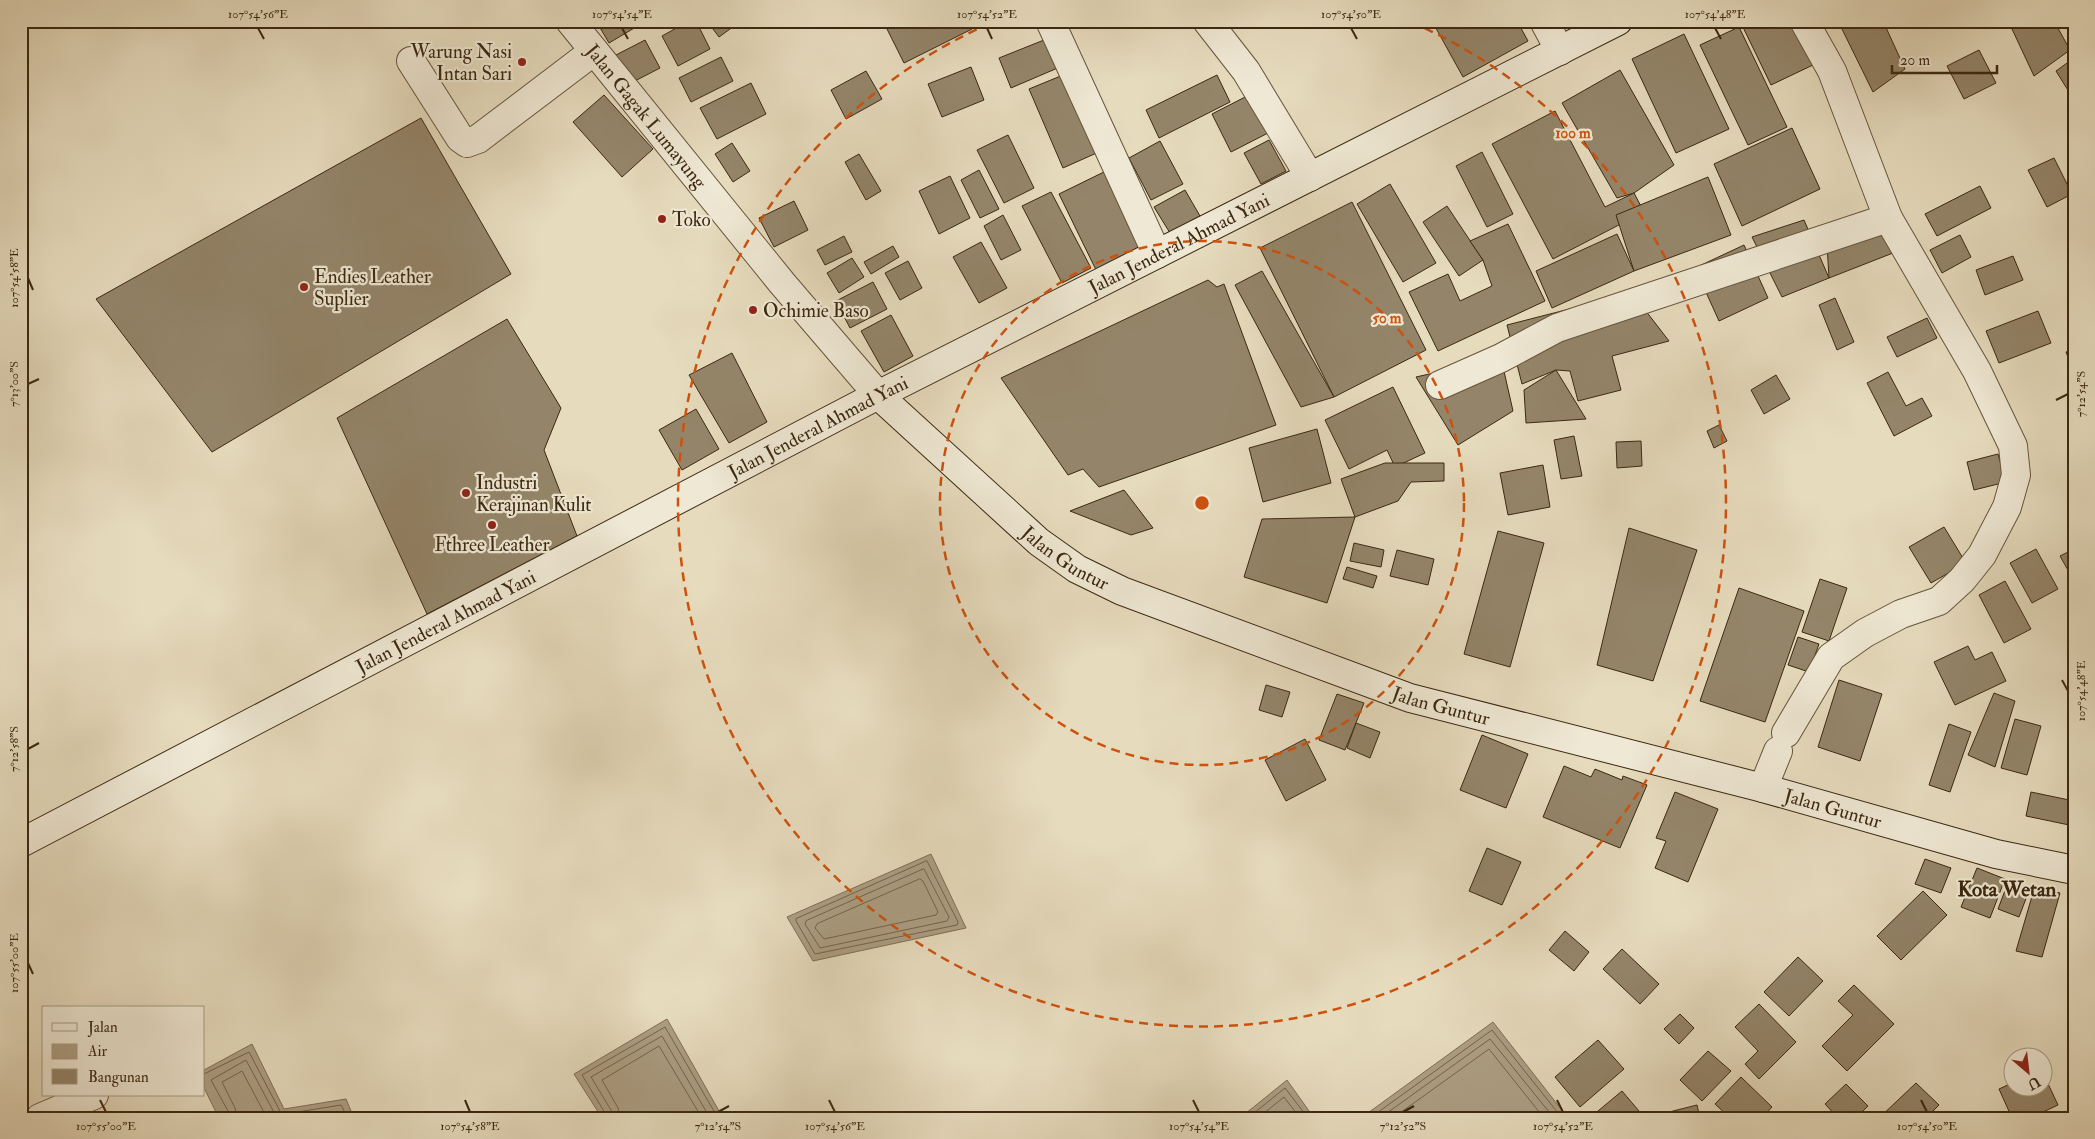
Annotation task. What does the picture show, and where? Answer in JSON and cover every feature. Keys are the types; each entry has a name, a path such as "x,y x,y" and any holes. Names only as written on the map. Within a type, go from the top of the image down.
{"street":[{"name":"Jalan Gagak Lumayung","path":"570,21 782,283 878,394"},
{"path":"1050,21 1157,254"},
{"path":"1207,21 1246,71 1310,177"},
{"path":"1544,21 1560,51"},
{"name":"Jalan Jenderal Ahmad Yani","path":"21,842 878,394 1618,21"},
{"path":"1763,788 1782,742 1831,656 1865,633 1901,614 1939,600 1962,580 1982,555 2007,507 2016,475 2013,446 1977,372 1888,218 1832,71 1804,21"},
{"path":"410,60 460,138 467,143 478,139 594,51"},
{"path":"1440,385 1502,358 1557,328 1888,218"},
{"name":"Jalan Guntur","path":"878,394 1039,542 1077,569 1122,591 1410,698 1763,788 1996,854 2074,870"},
{"path":"40,1118 92,1096"}],"water":[{"path":"931,854 966,928 813,961 787,917"},
{"path":"667,1019 723,1118 602,1118 574,1074"},
{"path":"1493,1022 1568,1118 1361,1118"},
{"path":"252,1044 284,1109 346,1099 354,1118 219,1118 205,1090 205,1069"},
{"path":"1287,1080 1314,1118 1240,1118"}],"building":[{"path":"607,21 646,21 609,43 599,26"},
{"path":"689,21 696,21 710,49 678,66 662,36"},
{"path":"707,21 741,21 719,37"},
{"path":"883,21 968,21 972,29 904,63"},
{"path":"1432,21 1517,21 1528,41 1463,77"},
{"path":"1740,21 1794,21 1815,64 1771,85"},
{"path":"1838,21 1883,21 1905,69 1873,92"},
{"path":"2029,21 2054,21 2070,50 2034,76 2012,29"},
{"path":"1739,27 1787,127 1748,145 1700,45"},
{"path":"1684,34 1729,129 1676,153 1632,59"},
{"path":"1049,38 1060,67 1011,88 999,58"},
{"path":"645,40 660,68 631,83 616,55"},
{"path":"1979,50 1996,83 1964,99 1947,66"},
{"path":"721,57 733,81 691,102 679,78"},
{"path":"2074,58 2074,100 2056,71"},
{"path":"971,67 984,100 942,117 928,84"},
{"path":"1620,70 1674,165 1634,193 1617,198 1562,103"},
{"path":"866,71 882,99 846,119 831,90"},
{"path":"1068,73 1101,151 1063,168 1029,89"},
{"path":"1217,75 1230,102 1159,138 1146,110"},
{"path":"751,83 766,114 717,139 700,108"},
{"path":"604,95 653,149 622,177 573,122"},
{"path":"1249,95 1268,133 1231,152 1212,114"},
{"path":"1555,111 1605,207 1634,193 1644,212 1553,259 1492,144"},
{"name":"Endies Leather Suplier","path":"421,118 511,274 212,452 96,299"},
{"path":"1792,128 1820,189 1742,226 1714,164"},
{"path":"1008,135 1034,188 1004,203 977,150"},
{"path":"1269,140 1286,171 1261,184 1244,153"},
{"path":"1160,141 1183,184 1151,200 1129,158"},
{"path":"732,143 750,171 733,182 715,154"},
{"path":"1482,152 1513,214 1487,227 1456,166"},
{"path":"859,154 881,191 866,200 845,162"},
{"path":"2054,158 2072,194 2047,207 2028,170"},
{"path":"1110,169 1149,249 1098,274 1059,194"},
{"path":"979,170 999,209 980,218 961,180"},
{"path":"950,176 970,218 939,234 919,191"},
{"path":"1708,177 1731,235 1634,271 1616,215"},
{"path":"1390,184 1436,263 1403,282 1357,204"},
{"path":"1980,186 1991,208 1937,236 1925,214"},
{"path":"1185,190 1200,216 1170,233 1154,207"},
{"path":"1051,192 1091,268 1062,283 1022,206"},
{"path":"794,201 808,230 774,247 759,218"},
{"path":"1352,202 1426,350 1334,397 1260,248"},
{"path":"1447,206 1483,260 1459,276 1423,222"},
{"path":"1885,211 1893,253 1829,278 1826,228"},
{"path":"1003,215 1021,250 1001,260 984,226"},
{"path":"1804,220 1829,278 1782,297 1752,237"},
{"path":"1508,224 1545,301 1438,351 1409,292 1448,274 1460,301 1492,286 1483,260 1470,241"},
{"path":"1617,234 1634,271 1552,308 1536,271"},
{"path":"1960,235 1971,257 1942,273 1930,250"},
{"path":"844,236 852,252 825,265 817,250"},
{"path":"981,242 1007,288 979,303 953,257"},
{"path":"1744,245 1768,298 1719,321 1695,268"},
{"path":"893,246 899,257 871,274 864,262"},
{"path":"2013,256 2023,280 1985,295 1976,270"},
{"path":"852,258 864,277 839,293 827,273"},
{"path":"908,261 922,288 900,300 885,273"},
{"path":"1262,271 1334,397 1301,407 1235,285"},
{"path":"1208,280 1217,287 1224,284 1276,425 1099,487 1083,469 1068,475 1001,378"},
{"path":"873,282 887,309 850,328 836,301"},
{"path":"1632,293 1669,341 1612,356 1621,390 1578,401 1570,371 1556,370 1522,384 1507,325"},
{"path":"1835,298 1854,342 1837,350 1819,305"},
{"path":"2038,311 2051,343 1999,363 1986,331"},
{"path":"891,315 913,356 884,372 861,331"},
{"path":"1927,318 1937,338 1897,357 1887,337"},
{"name":"Industri Kerajinan Kulit","path":"507,319 561,408 544,450 577,536 427,614 337,418"},
{"path":"2074,349 2074,373 2066,352"},
{"path":"732,353 767,422 729,443 689,375"},
{"path":"1501,358 1513,411 1458,445 1416,377"},
{"path":"1556,370 1586,419 1526,423 1524,390"},
{"path":"1888,372 1906,406 1922,398 1932,416 1894,436 1867,383"},
{"path":"1776,375 1790,399 1764,414 1751,390"},
{"path":"1393,387 1425,453 1395,467 1387,450 1349,469 1325,420"},
{"path":"696,409 719,449 682,470 659,430"},
{"path":"1719,425 1727,441 1714,448 1707,431"},
{"path":"1317,429 1331,483 1263,502 1249,448"},
{"path":"1574,436 1582,476 1561,479 1554,440"},
{"path":"1641,441 1642,466 1617,468 1616,442"},
{"path":"1998,454 2006,482 1974,490 1967,462"},
{"path":"1385,463 1444,463 1444,481 1411,482 1398,501 1355,517 1341,479"},
{"path":"1543,465 1550,507 1508,515 1500,473"},
{"path":"1124,490 1153,528 1131,535 1070,511"},
{"path":"1355,517 1327,603 1244,577 1262,519"},
{"path":"1944,527 1966,563 1931,583 1909,547"},
{"path":"1629,528 1697,550 1653,681 1597,665"},
{"path":"1498,531 1544,543 1510,667 1464,654"},
{"path":"1354,543 1384,550 1381,567 1350,561"},
{"path":"2036,549 2058,589 2032,603 2010,563"},
{"path":"2074,549 2074,581 2060,556"},
{"path":"1397,550 1434,559 1428,585 1390,576"},
{"path":"1347,567 1377,576 1373,588 1343,579"},
{"path":"1820,579 1847,588 1829,641 1802,632"},
{"path":"2005,581 2031,629 2004,643 1979,595"},
{"path":"1739,588 1804,611 1765,722 1700,701"},
{"path":"1798,637 1819,644 1809,672 1788,665"},
{"path":"1968,646 1975,660 1992,652 2006,681 1955,705 1934,662"},
{"path":"1839,680 1882,694 1860,761 1818,747"},
{"path":"1266,685 1290,692 1282,717 1259,710"},
{"path":"1994,693 2015,701 1995,767 1968,755"},
{"path":"1337,694 1364,703 1345,750 1319,740"},
{"path":"2015,719 2041,726 2027,775 2001,768"},
{"path":"1356,723 1380,732 1370,758 1347,748"},
{"path":"1949,724 1971,732 1950,792 1929,785"},
{"path":"1482,735 1528,754 1506,808 1460,790"},
{"path":"1305,739 1326,780 1286,801 1265,760"},
{"path":"1564,766 1591,777 1595,769 1622,780 1623,776 1647,785 1620,848 1543,817"},
{"path":"1675,792 1718,809 1688,882 1655,868 1666,841 1656,838"},
{"path":"2031,792 2074,801 2074,826 2026,816"},
{"path":"1487,848 1521,862 1502,905 1469,891"},
{"path":"1925,859 1951,868 1941,893 1915,884"},
{"path":"1977,868 2005,879 1990,918 1961,907"},
{"path":"2009,880 2030,888 2019,917 1998,909"},
{"path":"2035,886 2060,893 2042,957 2016,951"},
{"path":"1923,891 1947,915 1901,960 1877,936"},
{"path":"1565,931 1589,952 1574,971 1549,950"},
{"path":"1622,949 1659,984 1640,1004 1603,969"},
{"path":"1798,957 1823,981 1789,1016 1764,992"},
{"path":"1854,985 1894,1024 1847,1071 1822,1046 1853,1015 1838,1001"},
{"path":"1759,1004 1796,1042 1759,1079 1745,1064 1758,1051 1735,1027"},
{"path":"1680,1014 1694,1028 1679,1044 1664,1029"},
{"path":"1598,1040 1624,1069 1580,1107 1555,1077"},
{"path":"1708,1051 1731,1071 1702,1101 1680,1080"},
{"path":"1741,1077 1772,1107 1762,1118 1730,1118 1715,1104"},
{"path":"1916,1083 1939,1105 1926,1118 1879,1118"},
{"path":"1846,1084 1868,1106 1856,1118 1838,1118 1825,1104"},
{"path":"1622,1091 1639,1111 1631,1118 1593,1118 1592,1116"},
{"path":"2052,1092 2058,1105 2030,1118 2012,1118 2002,1096 2052,1096"},
{"path":"1697,1105 1700,1118 1666,1118 1665,1113"}],"place":[{"name":"Warung Nasi Intan Sari","path":"522,62"},
{"name":"Toko","path":"662,219"},
{"name":"Endies Leather Suplier","path":"304,287"},
{"name":"Ochimie Baso","path":"753,310"},
{"name":"Industri Kerajinan Kulit","path":"466,493"},
{"name":"Fthree Leather","path":"492,525"}],"district":[{"name":"Kota Wetan","path":"2007,889"}]}
